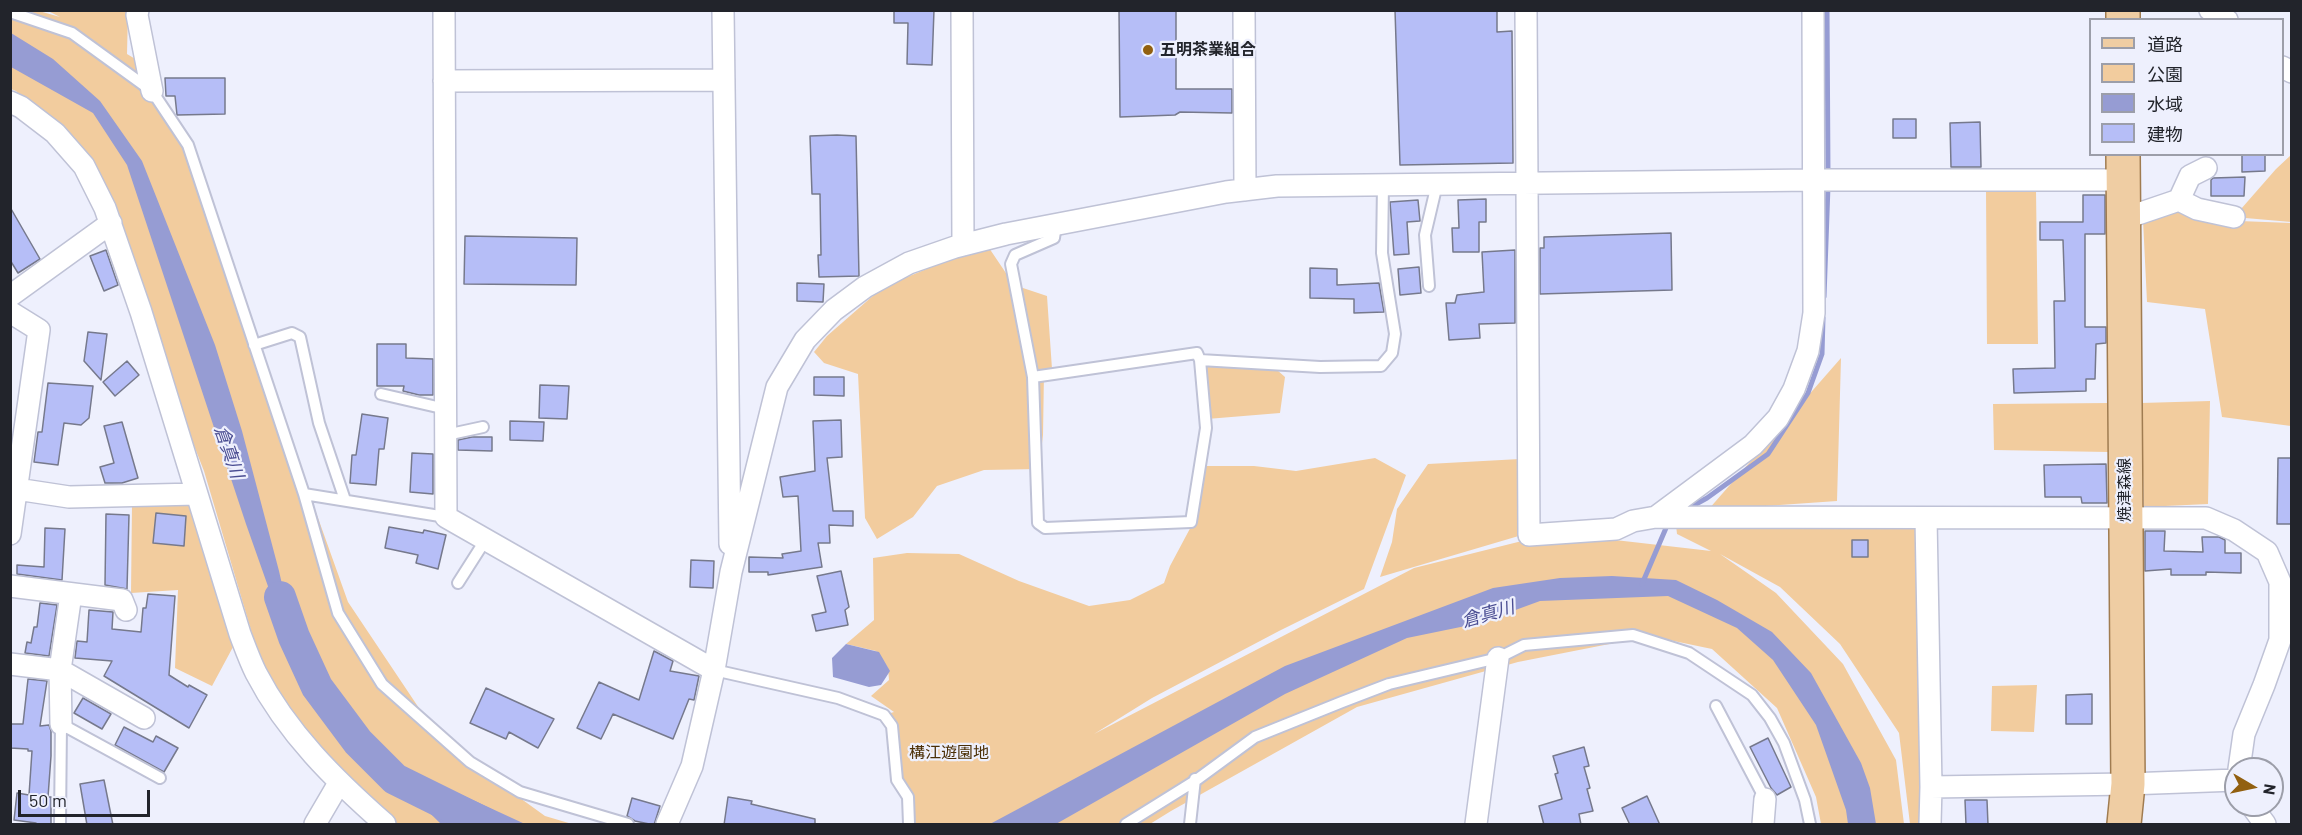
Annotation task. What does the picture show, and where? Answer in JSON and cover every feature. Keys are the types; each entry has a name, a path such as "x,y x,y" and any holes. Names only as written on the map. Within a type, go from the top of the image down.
{"main road":[{"name":"焼津森線","path":"2123,167 2128,784 2124,825"}],"street":[{"path":"138,10 137,15 152,91"},
{"path":"444,10 446,517 714,670"},
{"path":"723,10 730,572"},
{"path":"962,10 963,245"},
{"path":"1244,10 1245,190"},
{"path":"1526,10 1529,535 1616,529 1633,521 1660,517 2126,516 2206,518 2234,530 2267,552 2280,582 2280,639 2244,734 2241,757"},
{"path":"1660,517 1753,445 1778,418 1794,390 1808,351 1814,313 1826,180 1813,10"},
{"path":"2210,10 2224,18"},
{"path":"444,81 724,80"},
{"path":"10,102 21,107 55,133 84,166 111,224 141,312 240,634 256,673 280,712 313,756 385,825"},
{"path":"667,825 692,766 714,670 730,572 777,387 805,340 834,310 865,287 909,263 963,245 1056,225 1277,186 1826,180 2123,167"},
{"path":"2179,200 2190,176 2206,168"},
{"path":"2123,219 2179,200 2197,209 2234,217"},
{"path":"10,296 111,224"},
{"path":"10,312 39,330 13,488 10,534"},
{"path":"13,488 69,497 197,494"},
{"path":"1926,518 1930,825"},
{"path":"10,586 122,600 126,610"},
{"path":"61,724 60,670 71,594"},
{"path":"1476,825 1498,658"},
{"path":"10,664 60,670 144,718"},
{"path":"1931,787 2224,780"},
{"path":"315,825 339,783"},
{"path":"1763,825 1765,799"}],"lane":[{"path":"10,12 72,33 152,91 188,145 304,494 338,613 382,684 470,762 520,792 628,825"},
{"path":"1429,286 1425,235 1437,184"},
{"path":"1200,360 1320,367 1381,366 1392,353 1395,334 1382,254 1383,185"},
{"path":"1033,377 1197,353 1200,360 1206,428 1191,522 1046,528 1038,523 1033,377 1011,264 1015,255 1054,238 1056,225"},
{"path":"254,345 292,333 300,337 319,423 345,501"},
{"path":"381,394 446,409"},
{"path":"446,435 483,427"},
{"path":"304,494 446,517"},
{"path":"458,583 486,539"},
{"path":"1126,825 1255,737 1389,684 1498,658 1524,645 1633,635 1689,653 1752,695 1770,718 1794,766 1810,825"},
{"path":"714,670 838,698 884,715 892,726 897,780 908,797 909,825"},
{"path":"1716,706 1765,799"},
{"path":"60,825 61,724 160,778"},
{"path":"1190,825 1195,780"}],"green space":[{"path":"10,11 39,11 60,17 48,11 128,11 127,54 147,66 195,173 348,602 441,741 545,816 572,824 390,824 302,741 258,654 204,471 84,166 16,91 11,89"},
{"path":"2291,155 2291,222 2234,217 2276,169"},
{"path":"1986,190 2036,190 2038,344 1987,344"},
{"path":"2185,203 2239,221 2291,223 2291,426 2222,417 2205,309 2147,302 2143,220"},
{"path":"985,242 1014,285 1047,296 1052,369 1044,372 1043,435 1039,469 984,470 937,486 913,517 877,539 865,518 858,374 824,363 814,352 827,336 883,287"},
{"path":"1841,358 1837,501 1708,510"},
{"path":"1205,363 1277,370 1285,377 1280,413 1207,419"},
{"path":"2210,401 2208,504 2144,507 2141,403"},
{"path":"2109,403 2108,452 1994,450 1993,404"},
{"name":"構江遊園地","path":"1375,458 1406,475 1364,589 1152,698 1094,734 1414,568 1554,533 1711,551 1677,534 1676,525 1919,524 1923,824 1910,824 1899,733 1840,644 1780,587 1720,554 1776,593 1843,664 1896,760 1904,824 1821,824 1816,797 1777,708 1712,649 1650,636 1518,662 1357,707 1150,824 913,824 884,715 894,712 871,696 889,680 888,668 876,651 846,644 874,620 873,558 907,553 959,554 1019,581 1089,606 1130,600 1164,583 1170,566 1194,521 1203,466 1254,466 1296,471"},
{"path":"1520,459 1522,535 1380,577 1392,542 1397,509 1428,464"},
{"path":"189,503 233,647 212,686 175,668 178,590 131,593 132,504"},
{"path":"2037,685 2034,732 1991,731 1992,686"}],"water":[{"path":"11,33 53,59 100,101 142,161 215,345 242,431 294,637 288,643 246,524 127,165 93,113 11,67"},
{"path":"1612,576 1676,580 1717,600 1772,632 1811,673 1861,763 1870,788 1876,824 1848,824 1846,810 1816,725 1773,660 1737,628 1668,596 1540,601 1480,623 1407,638 1285,694 1056,824 990,824 1285,666 1493,588 1560,578"},
{"path":"846,644 879,652 890,671 881,685 869,687 833,677 832,658"},
{"path":"395,779 462,795 525,824 441,824"}],"building":[{"path":"894,10 934,10 932,65 907,64 908,23 894,23"},
{"name":"五明茶業組合","path":"1119,10 1176,10 1176,89 1232,89 1232,113 1180,112 1175,115 1120,117"},
{"path":"1395,10 1497,10 1497,32 1512,31 1513,163 1400,165"},
{"path":"165,78 225,78 225,114 177,115 175,96 166,96"},
{"path":"1893,119 1916,119 1916,138 1893,138"},
{"path":"1980,122 1981,167 1951,167 1950,123"},
{"path":"810,136 856,136 859,276 819,277 820,194 812,194"},
{"path":"2242,156 2265,156 2265,171 2242,172"},
{"path":"2245,177 2244,196 2211,196 2213,178"},
{"path":"2083,195 2105,195 2105,234 2085,234 2085,327 2106,327 2106,343 2096,344 2095,379 2086,379 2086,391 2014,393 2013,369 2055,368 2054,301 2065,301 2063,240 2040,240 2040,222 2083,222"},
{"path":"1486,199 1486,222 1479,222 1479,252 1453,252 1452,228 1459,228 1458,200"},
{"path":"1418,200 1420,221 1407,222 1409,254 1394,255 1390,202"},
{"path":"10,207 40,259 18,273 10,260"},
{"path":"1671,233 1672,290 1540,294 1540,248 1544,248 1544,237"},
{"path":"465,236 577,238 576,285 464,284"},
{"path":"106,250 118,285 104,291 90,256"},
{"path":"1515,250 1515,323 1479,324 1480,338 1449,340 1446,303 1455,303 1457,295 1484,292 1482,252"},
{"path":"1419,267 1421,293 1400,295 1398,269"},
{"path":"1310,268 1337,269 1337,285 1379,283 1384,312 1354,313 1354,299 1310,298"},
{"path":"797,283 824,284 823,302 797,301"},
{"path":"88,332 107,334 101,380 84,361"},
{"path":"377,344 406,344 406,358 433,359 433,395 419,395 403,391 404,386 377,386"},
{"path":"127,361 139,375 115,396 103,382"},
{"path":"814,377 844,377 844,396 814,395"},
{"path":"48,383 93,386 89,418 81,425 64,423 58,465 34,462 38,432 42,432"},
{"path":"540,385 569,386 567,419 539,418"},
{"path":"362,414 388,418 384,449 379,449 376,485 350,483 352,455 356,455"},
{"path":"841,420 842,457 827,458 833,511 853,511 853,526 829,525 830,543 818,543 822,567 768,575 768,572 749,572 749,557 783,558 782,554 801,551 798,496 783,497 780,477 815,471 813,421"},
{"path":"510,421 544,422 543,441 510,440"},
{"path":"122,422 138,478 122,483 105,483 100,467 114,463 104,426"},
{"path":"492,437 492,451 458,450 458,440"},
{"path":"412,453 433,454 433,494 410,492"},
{"path":"2278,458 2292,458 2292,524 2277,524"},
{"path":"2106,464 2107,503 2082,503 2081,497 2045,497 2044,465"},
{"path":"156,513 186,516 184,546 153,543"},
{"path":"106,514 129,515 127,589 105,585"},
{"path":"389,527 423,533 424,530 446,535 438,569 416,563 418,555 385,548"},
{"path":"45,528 65,529 62,580 17,574 17,565 44,567"},
{"path":"2145,531 2165,531 2164,551 2203,552 2202,537 2219,537 2225,540 2225,553 2241,553 2241,573 2206,572 2206,575 2171,575 2171,569 2145,571"},
{"path":"1852,540 1868,540 1868,557 1852,557"},
{"path":"691,560 714,561 713,588 690,587"},
{"path":"841,571 849,607 845,610 848,625 816,631 812,615 826,612 817,576"},
{"path":"148,594 175,596 169,675 207,695 189,728 104,676 112,661 75,658 77,641 87,642 89,610 113,612 112,629 141,632 143,608 146,608"},
{"path":"40,603 57,605 49,656 25,653 27,642 31,643 34,627 37,627"},
{"path":"654,651 673,661 670,671 699,676 694,700 689,699 673,739 613,714 601,739 577,728 599,682 639,700"},
{"path":"28,679 47,681 40,726 49,725 51,731 48,797 51,797 51,825 36,825 36,823 14,820 17,793 29,795 32,751 10,748 10,724 23,724"},
{"path":"486,688 554,719 538,748 509,732 506,739 470,723"},
{"path":"2092,694 2092,724 2066,724 2066,695"},
{"path":"83,698 111,714 102,729 74,713"},
{"path":"124,727 153,742 156,736 178,748 164,772 115,745"},
{"path":"1768,738 1791,787 1777,795 1750,747"},
{"path":"1584,747 1589,766 1584,767 1590,788 1587,789 1593,811 1579,814 1581,825 1544,825 1539,806 1562,799 1553,756"},
{"path":"104,780 113,825 87,825 80,784"},
{"path":"1647,796 1660,825 1630,825 1622,808"},
{"path":"728,797 752,801 751,804 815,819 815,825 724,825"},
{"path":"632,798 660,806 654,825 635,821 627,816"},
{"path":"1965,800 1987,800 1988,825 1966,825"}],"waterway":[{"path":"1827,10 1828,177"},
{"path":"1824,297 1828,186"},
{"path":"1687,509 1707,498 1768,454 1808,393 1822,354 1823,318"},
{"path":"1642,584 1669,521"},
{"name":"倉真川","path":"280,597 294,637 317,687 358,742 395,779 486,824"}],"place":[{"name":"五明茶業組合","path":"1148,50"}]}
